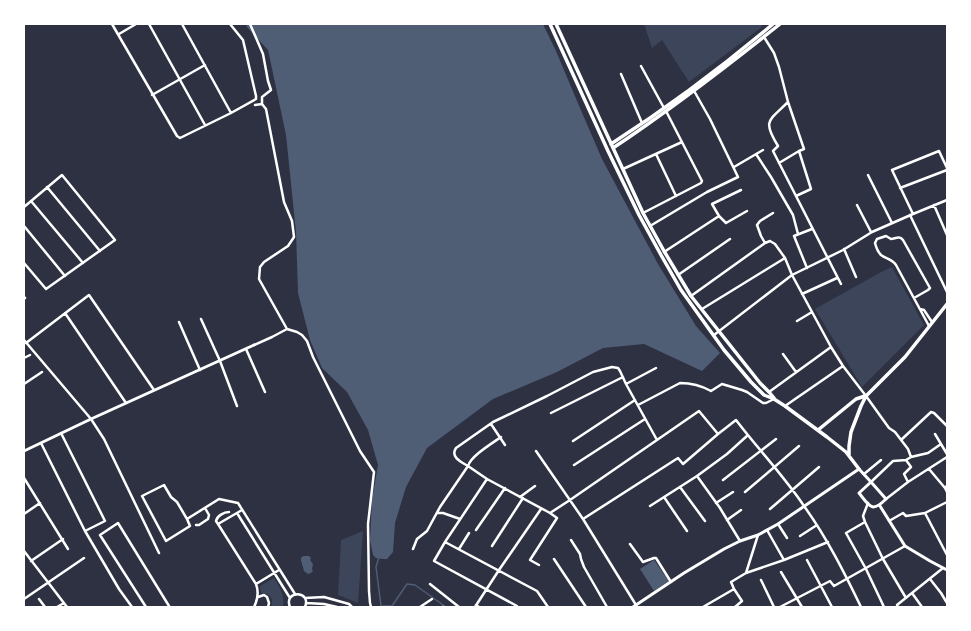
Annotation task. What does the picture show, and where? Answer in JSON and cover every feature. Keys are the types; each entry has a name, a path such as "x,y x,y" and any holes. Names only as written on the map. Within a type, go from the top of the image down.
{"main road":[{"path":"550,24 639,215 681,290 724,350 751,382 764,395 785,406 832,441 849,455 859,469"},
{"path":"556,24 643,213 664,251 691,296 774,399"},
{"path":"763,35 768,26 773,24"},
{"path":"607,149 693,89 763,35 780,24"},
{"path":"612,146 665,109"},
{"path":"849,455 848,446 851,432 866,396 905,357 947,304"},
{"path":"818,430 856,399 866,396"}],"street":[{"path":"112,24 152,95 179,137 182,137 231,113 254,101 256,98 243,40 230,24"},
{"path":"119,34 136,24"},
{"path":"149,24 206,125"},
{"path":"182,24 231,113"},
{"path":"250,24 263,54 271,90 262,97 262,104 266,109 284,202 292,221 294,234 292,241 288,246 264,262 260,267 259,280 287,329"},
{"path":"763,35 774,53 780,67 788,102 804,149 779,163"},
{"path":"152,95 205,65"},
{"path":"641,66 702,181 643,213"},
{"path":"621,74 642,124"},
{"path":"650,226 707,192 738,177 710,119 693,89"},
{"path":"788,102 771,118 769,124 771,133 778,146 773,151 841,284"},
{"path":"255,105 262,104"},
{"path":"623,169 682,142"},
{"path":"734,167 763,150"},
{"path":"796,196 811,189 799,151"},
{"path":"900,188 947,169 939,151 892,170 911,214 947,292"},
{"path":"656,154 676,196"},
{"path":"756,154 793,215 798,234"},
{"path":"24,206 62,175 115,240 46,289 24,263"},
{"path":"868,175 892,223"},
{"path":"47,187 100,251"},
{"path":"741,190 712,204 719,216 726,223 747,211"},
{"path":"714,334 792,275 844,249 871,232 947,200"},
{"path":"31,201 83,263"},
{"path":"858,205 871,232"},
{"path":"934,205 947,235"},
{"path":"765,243 757,225 760,221 773,213"},
{"path":"660,254 719,216"},
{"path":"24,226 65,276"},
{"path":"807,268 794,236 812,229"},
{"path":"914,298 930,288 903,240 899,237 890,239 886,236 877,240 875,243 878,252 882,256 894,262 929,326"},
{"path":"678,275 730,239"},
{"path":"691,296 765,243 770,241 775,244 786,258 792,275 842,366 889,428 895,432 908,449 911,457"},
{"path":"844,249 856,277"},
{"path":"702,310 786,258"},
{"path":"802,294 837,278"},
{"path":"26,342 89,295 154,391"},
{"path":"920,309 924,310 932,322"},
{"path":"798,321 812,312"},
{"path":"65,313 126,403"},
{"path":"201,319 220,361 237,406"},
{"path":"179,322 200,370"},
{"path":"24,451 287,329 297,332 307,341 313,358 360,451 374,472 368,524 370,603 372,607"},
{"path":"24,340 91,419 104,439 160,553"},
{"path":"769,392 831,346"},
{"path":"246,349 265,392"},
{"path":"782,354 796,372"},
{"path":"24,358 30,355"},
{"path":"785,406 842,366"},
{"path":"539,565 530,560 557,518 487,479 458,460 453,452 456,448 491,424 598,370 612,367 615,367 620,371 657,440"},
{"path":"626,384 656,368"},
{"path":"24,384 42,372"},
{"path":"551,413 622,377"},
{"path":"638,405 680,383 687,383 707,389 711,392 722,384 747,392 763,403 774,399"},
{"path":"573,440 635,400"},
{"path":"550,513 699,411 718,434"},
{"path":"901,440 931,412 934,413 947,426"},
{"path":"574,465 645,419"},
{"path":"583,519 678,458 683,464 736,420 805,506 828,542 861,607"},
{"path":"491,424 506,444"},
{"path":"61,433 105,521 85,531"},
{"path":"935,434 941,444 947,456 908,482 886,499 880,506 872,507 859,493 893,461 906,460 911,457 928,453 941,444"},
{"path":"650,506 697,476 727,454 748,436"},
{"path":"413,549 417,539 427,531 440,506 468,464 478,454 501,437"},
{"path":"723,480 776,439"},
{"path":"41,443 85,531 119,589 132,607"},
{"path":"744,492 799,446"},
{"path":"536,451 583,519 635,606 724,548 758,535 778,524 859,469 886,499"},
{"path":"864,474 881,460"},
{"path":"906,460 911,467 904,474 908,482"},
{"path":"770,509 819,467"},
{"path":"929,469 946,487 947,492"},
{"path":"697,476 740,541"},
{"path":"24,479 68,549"},
{"path":"487,479 434,561 517,606"},
{"path":"164,485 171,497 177,502 187,519 190,526 166,540 142,496 164,485"},
{"path":"492,546 521,498 534,486"},
{"path":"680,487 705,521"},
{"path":"476,530 505,488"},
{"path":"716,503 733,492"},
{"path":"664,497 687,531"},
{"path":"187,519 219,499 238,503 294,594"},
{"path":"889,521 903,512 906,516 925,514 947,502"},
{"path":"24,514 40,503"},
{"path":"868,503 863,516 865,522 883,559 906,598"},
{"path":"880,506 905,546 947,570"},
{"path":"196,525 199,525 208,519 209,514 205,508"},
{"path":"479,607 475,606 541,509"},
{"path":"218,524 242,510"},
{"path":"727,520 741,510"},
{"path":"229,512 226,512 216,521 256,584 258,597 254,607"},
{"path":"437,512 460,519"},
{"path":"237,513 290,598"},
{"path":"925,514 947,555"},
{"path":"865,522 846,533 866,569 884,607"},
{"path":"146,607 100,535 118,523 169,606 168,607"},
{"path":"778,524 787,538"},
{"path":"800,536 817,525"},
{"path":"767,530 784,560"},
{"path":"459,549 469,533"},
{"path":"746,573 758,535"},
{"path":"31,561 63,539"},
{"path":"571,540 580,554 584,567 607,607"},
{"path":"445,542 537,591 548,607"},
{"path":"735,607 742,601 731,582 746,573 784,560 828,542"},
{"path":"630,544 643,562 656,558 671,582"},
{"path":"780,607 830,581 834,586 905,546"},
{"path":"24,552 67,607"},
{"path":"24,599 84,558"},
{"path":"554,559 586,607"},
{"path":"807,560 832,607"},
{"path":"898,607 897,605 943,568"},
{"path":"256,584 279,570"},
{"path":"781,572 802,607"},
{"path":"930,579 947,603"},
{"path":"761,580 774,607"},
{"path":"430,584 459,607"},
{"path":"703,607 734,589"},
{"path":"912,593 922,607"},
{"path":"290,607 290,598 294,594 300,594 305,598 306,603 304,607"},
{"path":"258,597 264,595 267,597 270,603 268,607"},
{"path":"305,598 324,597 350,604 352,607"},
{"path":"39,599 45,607"},
{"path":"420,607 432,599"},
{"path":"57,607 64,603"},
{"path":"306,603 324,604 337,607"}],"shaded area":[{"path":"246,24 543,24 602,159 658,264 696,326 720,353 702,371 644,344 603,348 557,372 493,399 427,448 406,487 395,523 393,552 387,559 376,558 373,555 370,540 372,500 378,465 368,430 347,392 322,368 310,340 298,293 296,232 286,135 268,50"},
{"path":"644,24 761,24 762,27 689,82 662,40 652,48"},
{"path":"892,267 924,325 862,387 815,309"},
{"path":"363,531 358,603 338,595 341,540"},
{"path":"303,556 309,556 311,558 310,560 313,564 313,571 311,573 308,574 304,571 301,561"},
{"path":"654,560 669,581 654,591 640,569"},
{"path":"274,578 283,595 283,607 271,607 272,599 269,595 261,593 260,586"}],"waterway":[{"path":"379,557 376,567 381,606 392,606 407,584 415,585 446,607"}]}
